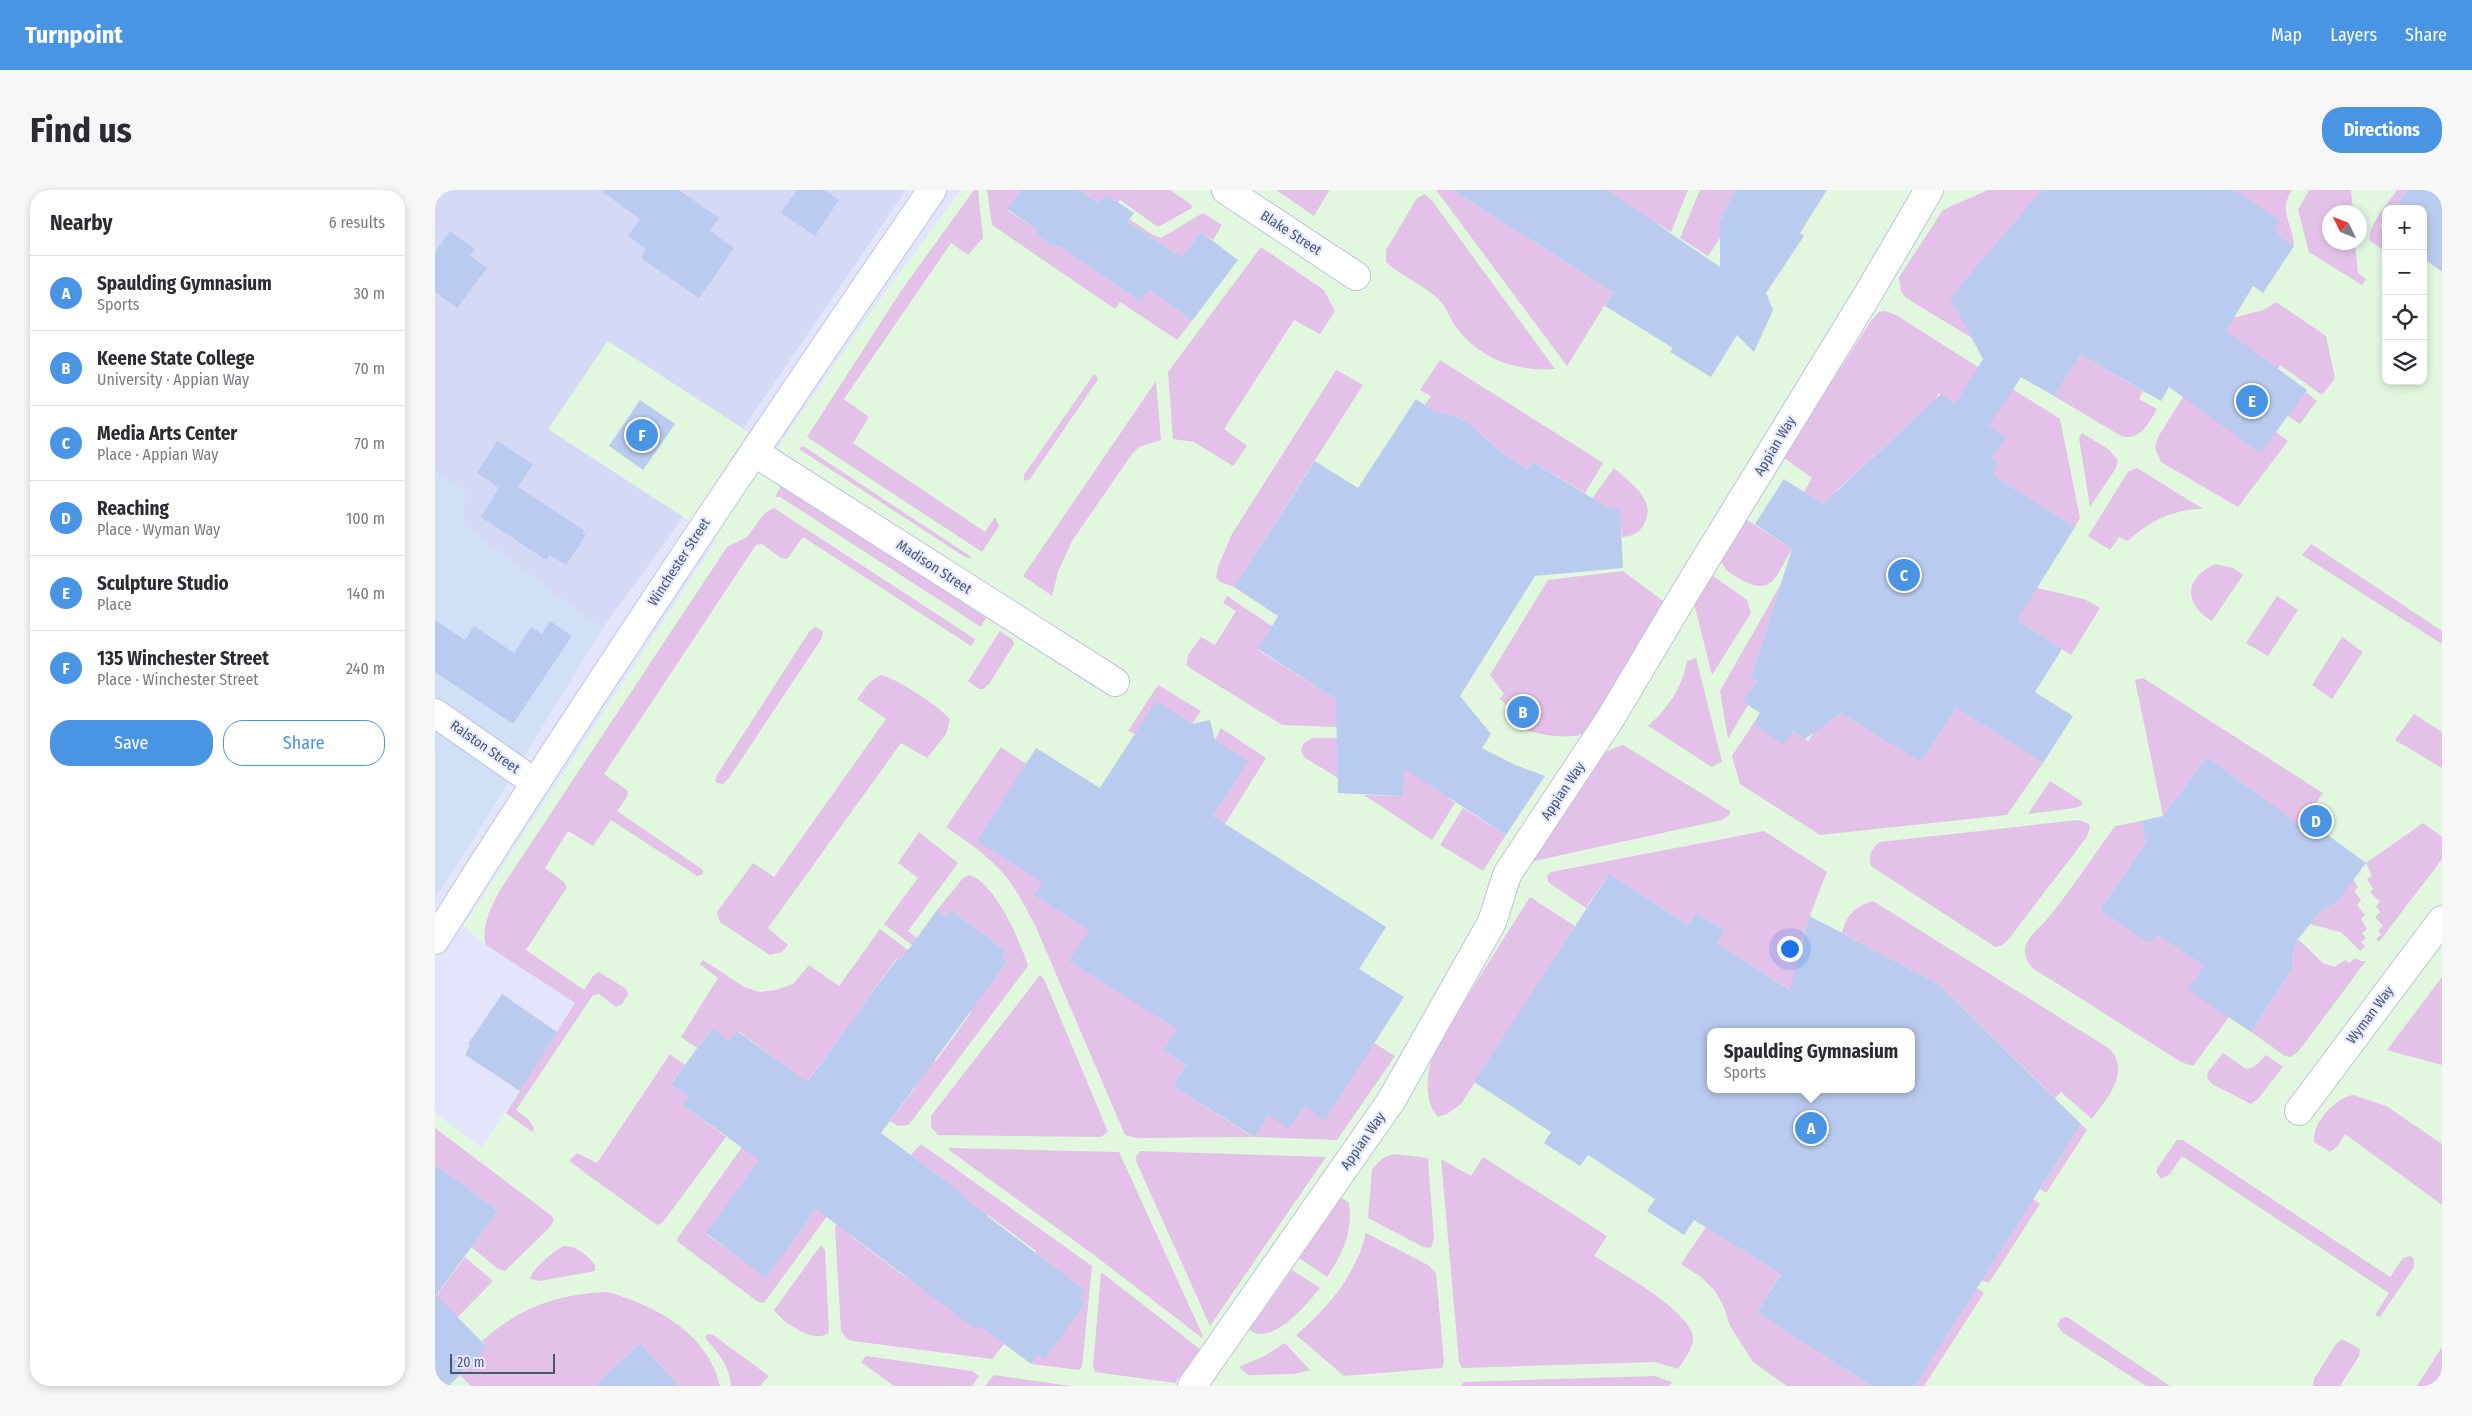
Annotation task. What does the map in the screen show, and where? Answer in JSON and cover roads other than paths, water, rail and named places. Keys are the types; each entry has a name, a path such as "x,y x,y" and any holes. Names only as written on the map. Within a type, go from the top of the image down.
{"street":[{"name":"Winchester Street","path":"435,940 534,782 754,452 932,190"},
{"name":"Blake Street","path":"1226,190 1356,276"},
{"name":"Appian Way","path":"1191,1386 1391,1101 1491,924 1498,907 1499,893 1508,873 1610,719 1929,190"},
{"name":"Madison Street","path":"754,452 1115,682"},
{"name":"Ralston Street","path":"435,713 534,782"},
{"name":"Wyman Way","path":"2299,1111 2442,920"}],"place":[{"name":"Sculpture Studio","path":"2252,401"},
{"name":"135 Winchester Street","path":"642,435"},
{"name":"Media Arts Center","path":"1904,575"},
{"name":"Keene State College","path":"1523,712"},
{"name":"Reaching","path":"2316,821"},
{"name":"Spaulding Gymnasium","path":"1811,1128"}]}
